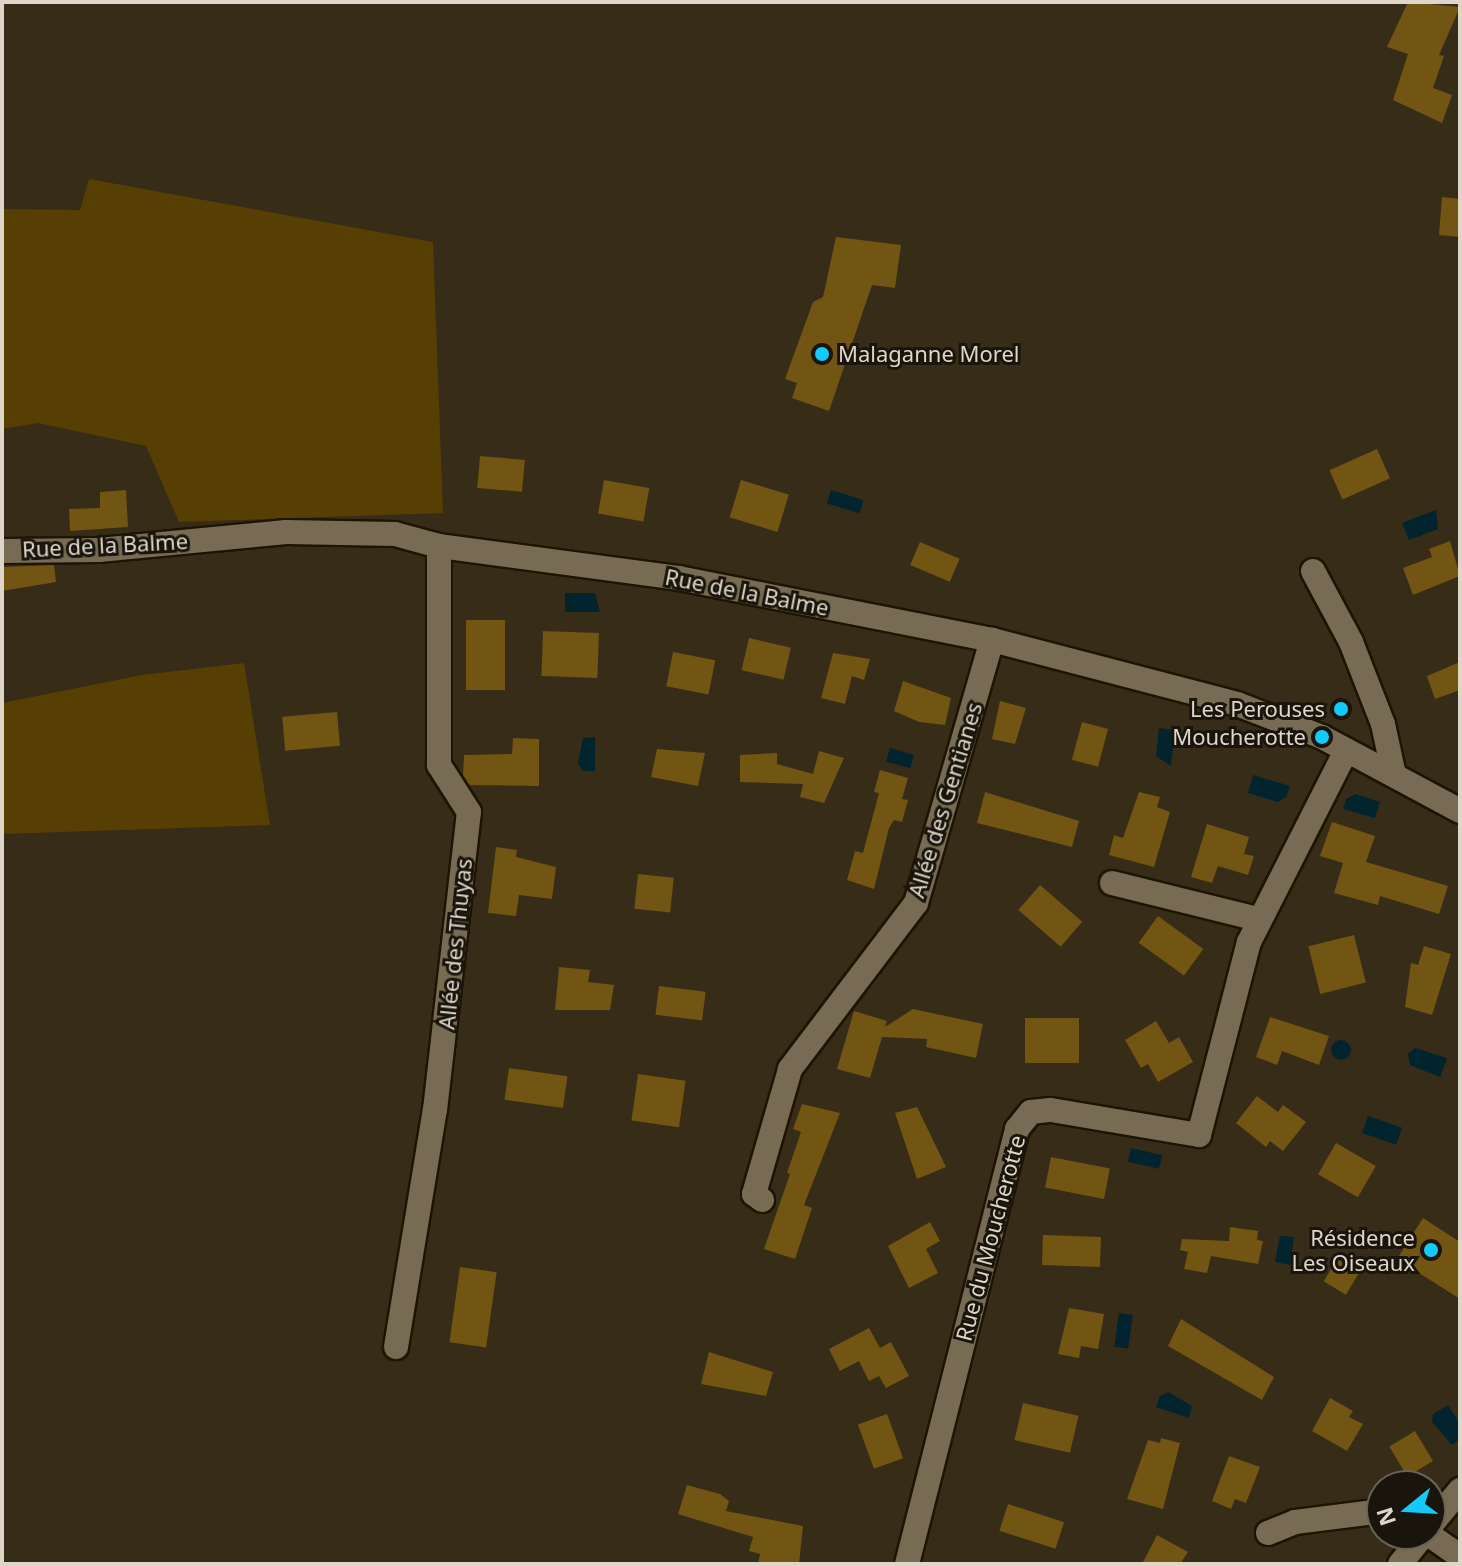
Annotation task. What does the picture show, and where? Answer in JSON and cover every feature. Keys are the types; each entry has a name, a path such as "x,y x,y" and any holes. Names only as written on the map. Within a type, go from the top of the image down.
{"street":[{"name":"Rue de la Balme","path":"2,551 99,550 286,532 395,534 439,546 679,578 992,640 1237,704 1322,737 1345,753 1394,775 1460,811"},
{"name":"Allée des Thuyas","path":"396,1347 435,1110 469,812 439,765 439,546"},
{"path":"1313,571 1351,642 1383,724 1394,775"},
{"name":"Allée des Gentianes","path":"762,1200 754,1194 790,1069 916,903 992,640"},
{"name":"Rue du Moucherotte","path":"907,1564 1017,1129 1031,1112 1051,1110 1199,1135 1258,919 1345,753"},
{"path":"1112,883 1258,919"},
{"path":"1446,1507 1460,1490"},
{"path":"1268,1533 1295,1522 1366,1513"}],"shaded area":[{"path":"89,179 433,242 443,513 179,522 146,446 38,423 2,429 2,209 80,210"},
{"path":"244,663 270,825 2,834 2,703 142,675"}],"water":[{"path":"831,490 864,500 859,513 827,503"},
{"path":"1436,510 1438,529 1409,540 1402,523"},
{"path":"565,593 595,593 600,612 565,612"},
{"path":"1159,728 1175,730 1171,766 1156,756"},
{"path":"595,737 595,771 583,771 578,763 583,738"},
{"path":"890,748 914,755 910,768 886,761"},
{"path":"1253,775 1290,786 1286,797 1278,802 1248,793"},
{"path":"1356,794 1380,802 1375,818 1343,809 1346,799"},
{"path":"1337,1040 1345,1040 1351,1050 1345,1060 1337,1060 1331,1054 1331,1046"},
{"path":"1415,1048 1447,1058 1440,1077 1410,1065 1408,1054"},
{"path":"1368,1116 1402,1128 1396,1145 1362,1133"},
{"path":"1131,1148 1162,1155 1159,1169 1128,1162"},
{"path":"1280,1236 1294,1237 1290,1265 1275,1262"},
{"path":"1119,1313 1133,1315 1128,1349 1114,1347"},
{"path":"1168,1392 1192,1406 1189,1418 1156,1407 1160,1396"},
{"path":"1448,1405 1460,1424 1460,1439 1452,1445 1432,1422 1433,1414"}],"building":[{"path":"1408,2 1460,7 1439,55 1444,56 1433,88 1452,95 1442,123 1393,100 1408,54 1387,47"},
{"path":"1442,197 1460,199 1460,237 1439,235"},
{"path":"836,237 901,245 895,288 872,285 829,411 792,398 797,383 785,379 813,302 823,297"},
{"path":"1377,449 1390,478 1343,499 1329,470"},
{"path":"480,456 525,460 522,492 477,488"},
{"path":"604,480 649,488 643,521 598,513"},
{"path":"741,480 789,495 777,532 730,517"},
{"path":"126,490 128,527 70,531 69,509 100,508 100,492"},
{"path":"1450,541 1460,576 1413,595 1403,568 1432,557 1429,549"},
{"path":"920,542 960,559 950,582 910,565"},
{"path":"54,565 56,582 2,591 2,567"},
{"path":"466,620 505,620 505,690 466,690"},
{"path":"543,631 599,633 597,678 541,676"},
{"path":"749,638 791,648 783,680 742,670"},
{"path":"673,652 715,660 709,695 666,686"},
{"path":"833,653 870,659 864,680 852,676 845,704 821,698"},
{"path":"1460,662 1460,690 1435,699 1427,676"},
{"path":"903,681 951,698 945,725 919,722 894,711"},
{"path":"1000,701 1026,708 1015,744 992,739"},
{"path":"337,712 340,746 285,751 282,717"},
{"path":"1082,722 1108,729 1098,767 1072,760"},
{"path":"513,738 539,739 539,786 469,785 463,775 464,755 512,754"},
{"path":"657,749 705,753 698,786 651,777"},
{"path":"819,751 844,758 824,803 800,797 803,784 740,782 740,755 777,753 777,764 813,774"},
{"path":"880,770 908,778 902,799 908,800 902,822 894,820 889,828 874,889 847,880 855,851 863,853 879,793 874,792"},
{"path":"985,792 1079,821 1072,847 977,823"},
{"path":"1139,792 1160,797 1157,807 1170,812 1154,867 1109,855 1114,835 1123,838"},
{"path":"1332,822 1375,836 1366,862 1448,886 1439,914 1380,896 1378,905 1334,893 1343,863 1320,856"},
{"path":"1207,824 1249,837 1244,854 1254,856 1248,875 1218,866 1212,883 1191,877"},
{"path":"496,847 517,850 516,857 556,867 552,899 519,895 516,916 488,913"},
{"path":"638,874 674,878 670,913 634,909"},
{"path":"1040,885 1082,922 1061,947 1018,910"},
{"path":"1158,916 1203,949 1184,976 1139,943"},
{"path":"1354,935 1366,983 1320,994 1308,946"},
{"path":"1424,946 1451,954 1432,1015 1405,1007 1411,963 1418,965"},
{"path":"559,967 590,970 588,982 614,985 610,1010 555,1010"},
{"path":"659,986 706,992 702,1021 655,1015"},
{"path":"913,1009 983,1024 976,1058 926,1047 927,1039 882,1037 870,1078 837,1069 854,1011 887,1021 885,1027"},
{"path":"1270,1017 1329,1036 1319,1065 1282,1051 1277,1065 1256,1057"},
{"path":"1025,1018 1079,1018 1079,1063 1025,1063"},
{"path":"1156,1021 1169,1043 1179,1037 1193,1062 1158,1082 1148,1064 1141,1068 1125,1040"},
{"path":"509,1068 567,1076 563,1108 505,1100"},
{"path":"638,1074 686,1081 679,1127 631,1121"},
{"path":"1257,1096 1278,1112 1283,1105 1306,1122 1283,1151 1270,1141 1266,1147 1236,1123"},
{"path":"802,1104 840,1113 804,1205 812,1208 795,1259 764,1249 790,1174 787,1173 801,1132 793,1129"},
{"path":"917,1107 946,1167 917,1179 895,1113"},
{"path":"1336,1143 1376,1166 1358,1197 1318,1174"},
{"path":"1051,1157 1110,1168 1104,1199 1045,1187"},
{"name":"Résidence Les Oiseaux","path":"1423,1218 1460,1242 1460,1299 1397,1259"},
{"path":"930,1222 940,1241 926,1249 938,1273 909,1288 888,1246"},
{"path":"1230,1227 1258,1231 1257,1240 1263,1241 1258,1264 1211,1256 1207,1273 1184,1269 1188,1252 1180,1250 1182,1239 1229,1241"},
{"path":"1043,1235 1101,1237 1100,1267 1042,1265"},
{"path":"1337,1259 1359,1272 1346,1295 1324,1281"},
{"path":"460,1267 497,1272 486,1347 449,1342"},
{"path":"1069,1308 1104,1314 1098,1349 1081,1346 1079,1358 1058,1354"},
{"path":"1181,1319 1274,1377 1262,1400 1168,1346"},
{"path":"869,1328 880,1348 891,1342 909,1376 886,1388 879,1376 869,1381 859,1361 840,1371 829,1349"},
{"path":"709,1352 773,1372 766,1396 701,1384"},
{"path":"1330,1398 1353,1411 1349,1417 1363,1424 1347,1451 1312,1431"},
{"path":"1023,1403 1079,1416 1070,1453 1014,1440"},
{"path":"887,1414 903,1458 874,1469 858,1425"},
{"path":"1415,1431 1433,1461 1418,1470 1403,1470 1389,1446"},
{"path":"1161,1438 1180,1443 1163,1509 1127,1499 1148,1440 1160,1443"},
{"path":"1229,1456 1260,1467 1246,1503 1235,1499 1231,1509 1212,1501"},
{"path":"687,1485 720,1494 729,1501 726,1511 803,1526 799,1564 758,1564 760,1554 749,1551 753,1537 678,1514"},
{"path":"1008,1504 1064,1522 1055,1549 999,1531"},
{"path":"1157,1535 1188,1552 1180,1564 1142,1564"}],"place":[{"name":"Malaganne Morel","path":"822,354"},
{"name":"Les Perouses","path":"1341,709"},
{"name":"Moucherotte","path":"1322,737"},
{"name":"Résidence Les Oiseaux","path":"1431,1250"}]}
